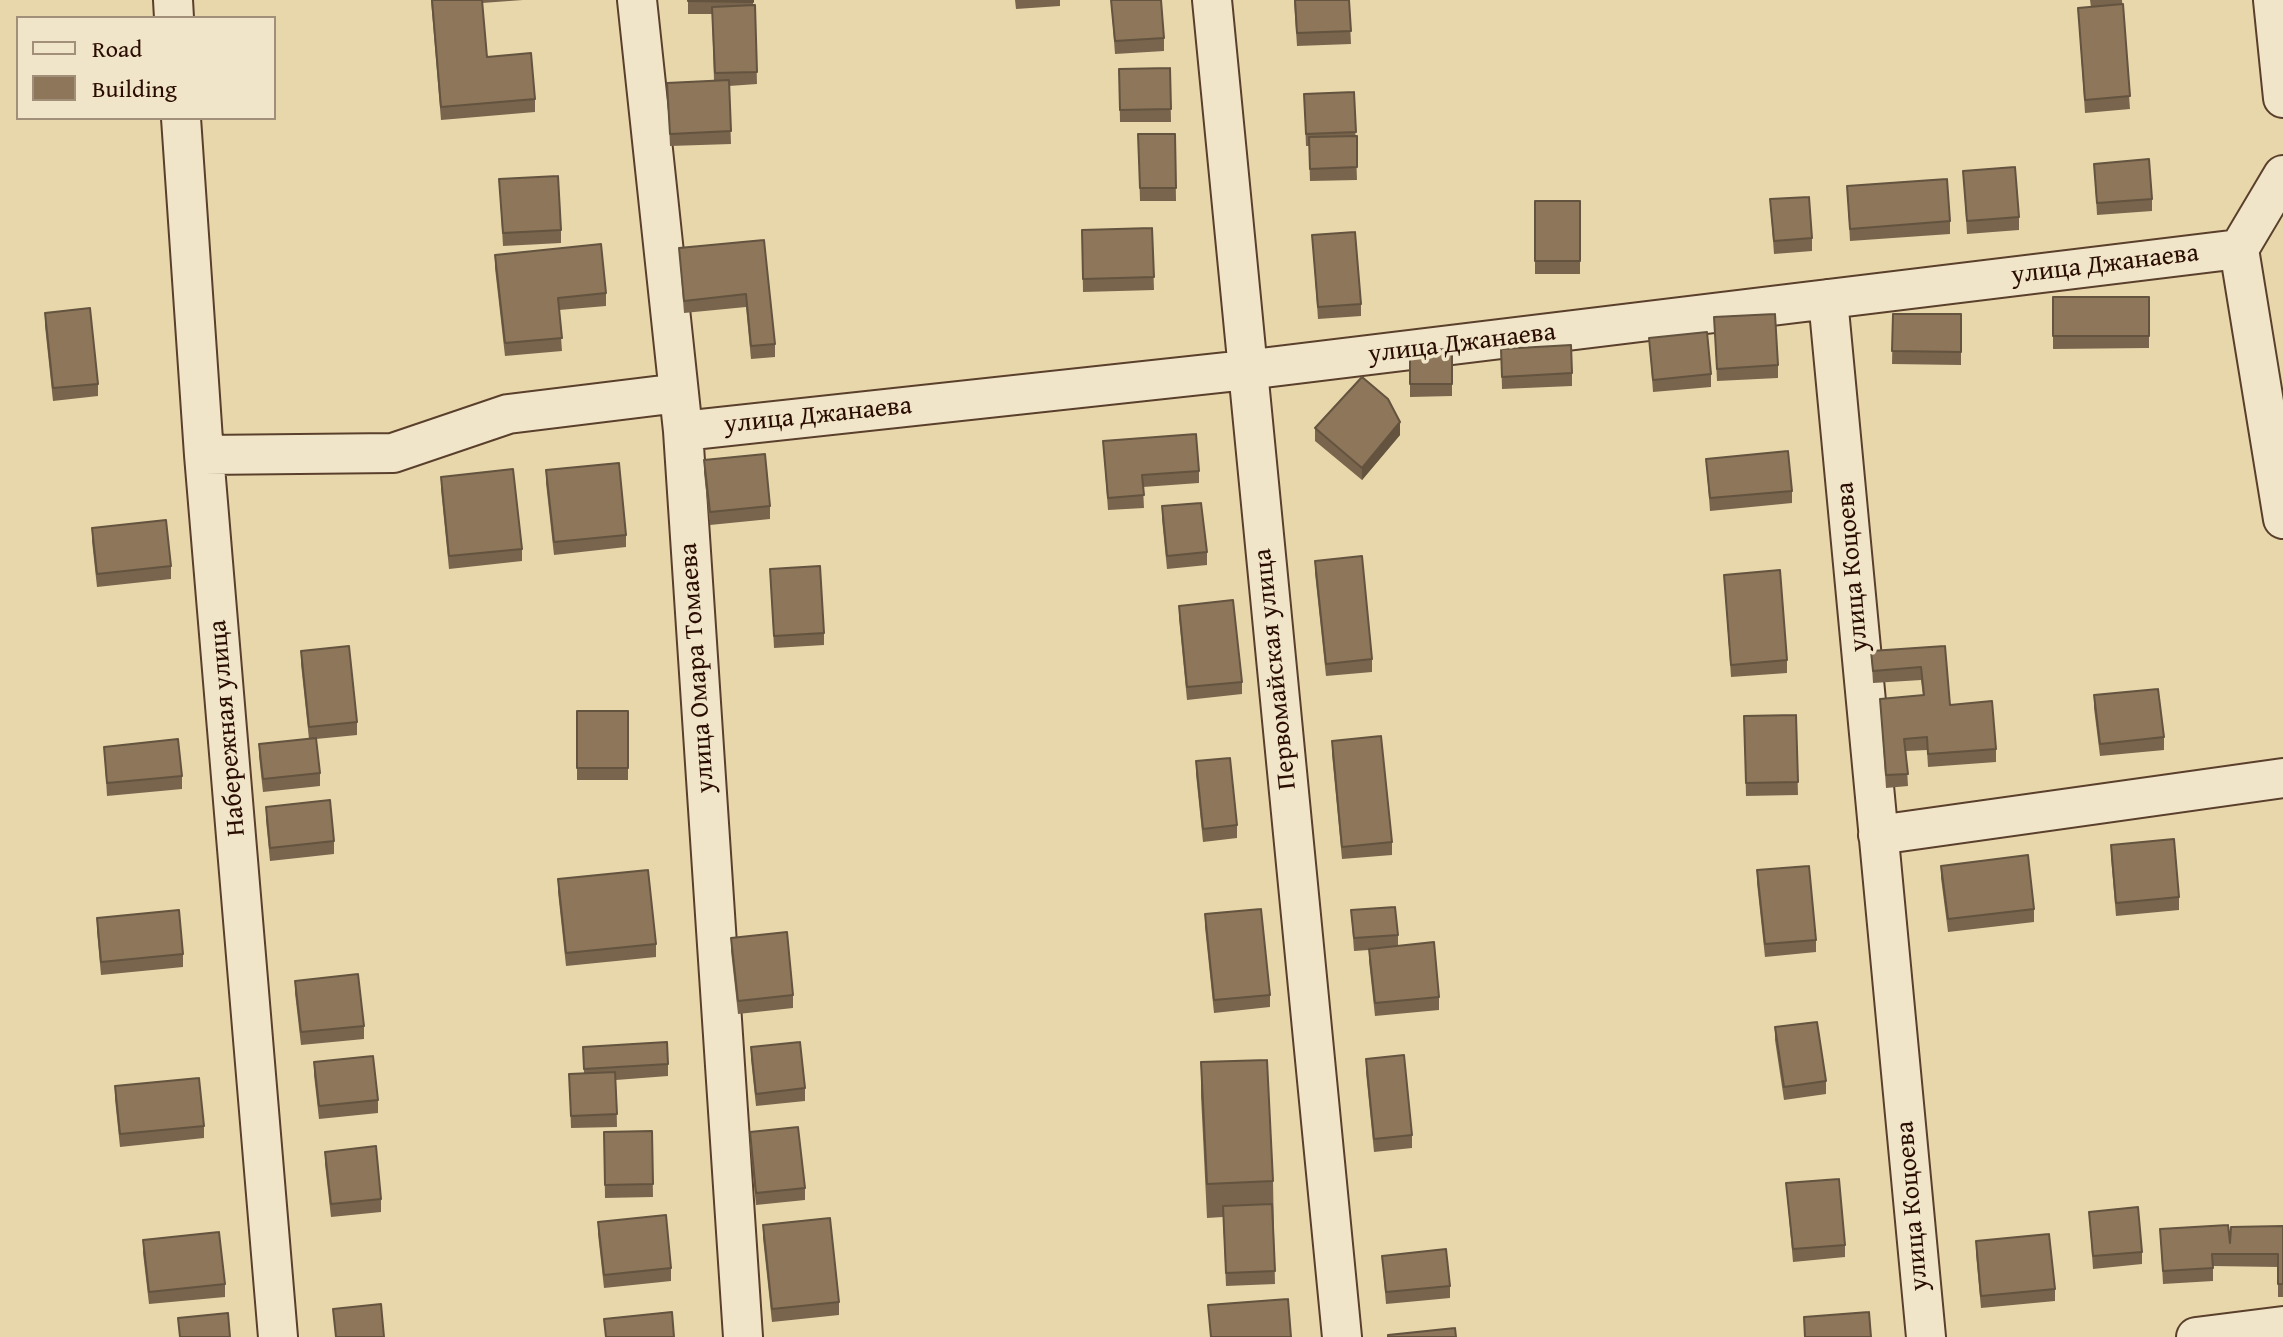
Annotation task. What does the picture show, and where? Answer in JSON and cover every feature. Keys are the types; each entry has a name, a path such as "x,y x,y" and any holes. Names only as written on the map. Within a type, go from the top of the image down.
{"street":[{"name":"улица Омара Томаева","path":"637,0 683,431 743,1337"},
{"name":"Первомайская улица","path":"1212,0 1342,1337"},
{"path":"2273,0 2283,98"},
{"name":"Набережная улица","path":"181,120 204,455 278,1337"},
{"path":"2283,175 2239,249 2283,519"},
{"name":"улица Джанаева","path":"683,431 1246,370 2239,249"},
{"name":"улица Коцоева","path":"1828,299 1926,1337"},
{"path":"204,455 393,453 508,414 679,393"},
{"path":"1878,835 2283,778"},
{"path":"2196,1337 2283,1326"}],"building":[{"path":"432,0 482,0 487,57 531,53 535,99 441,107"},
{"path":"753,0 753,2 688,1"},
{"path":"1111,0 1161,0 1164,38 1115,41"},
{"path":"1295,0 1349,0 1351,31 1297,33"},
{"path":"2123,4 2130,96 2085,100 2078,8"},
{"path":"755,5 757,72 715,73 712,7"},
{"path":"1170,68 1171,109 1120,110 1119,69"},
{"path":"729,80 731,131 670,134 667,83"},
{"path":"1354,92 1356,132 1306,134 1304,94"},
{"path":"1138,134 1175,134 1176,188 1140,188"},
{"path":"1357,136 1357,167 1310,169 1309,137"},
{"path":"2149,159 2152,199 2097,203 2094,164"},
{"path":"2015,167 2019,217 1967,221 1963,171"},
{"path":"558,176 561,230 503,233 499,179"},
{"path":"1947,179 1950,221 1850,229 1847,186"},
{"path":"1809,197 1812,238 1774,241 1770,199"},
{"path":"1535,201 1580,201 1580,261 1535,261"},
{"path":"1152,228 1154,277 1083,279 1082,230"},
{"path":"1355,232 1361,304 1318,307 1312,235"},
{"path":"764,240 775,344 751,346 746,294 684,301 679,248"},
{"path":"601,244 606,293 558,298 562,338 505,343 495,255"},
{"path":"2053,297 2149,297 2149,336 2053,336"},
{"path":"90,308 98,384 53,388 45,313"},
{"path":"1775,314 1778,365 1717,369 1714,317"},
{"path":"1893,314 1961,314 1961,352 1892,351"},
{"path":"1707,332 1711,374 1653,380 1649,338"},
{"path":"1571,345 1572,373 1502,377 1501,349"},
{"path":"1452,349 1452,384 1410,384 1410,350"},
{"path":"1362,377 1388,399 1400,422 1362,468 1315,428"},
{"path":"1196,434 1199,471 1142,475 1144,495 1108,498 1103,441"},
{"path":"1788,451 1792,491 1710,498 1706,459"},
{"path":"765,454 770,506 710,512 704,460"},
{"path":"619,463 626,535 554,542 546,470"},
{"path":"513,469 522,549 449,556 441,477"},
{"path":"1201,503 1207,552 1167,556 1162,506"},
{"path":"166,520 171,566 97,574 92,528"},
{"path":"1362,556 1372,659 1326,664 1315,561"},
{"path":"820,566 824,633 774,636 770,569"},
{"path":"1780,570 1787,660 1731,665 1724,575"},
{"path":"1233,600 1242,682 1187,687 1179,606"},
{"path":"349,646 357,722 309,727 301,651"},
{"path":"1945,646 1950,705 1992,701 1996,749 1928,754 1927,737 1904,739 1908,774 1886,775 1880,699 1924,695 1921,667 1873,671 1871,651"},
{"path":"2158,689 2164,737 2100,744 2094,695"},
{"path":"577,711 628,711 628,768 577,768"},
{"path":"1796,715 1798,782 1746,783 1744,716"},
{"path":"1381,736 1392,842 1342,847 1332,741"},
{"path":"316,738 320,773 263,779 259,744"},
{"path":"178,739 182,776 107,783 104,747"},
{"path":"1230,758 1237,825 1203,829 1196,761"},
{"path":"330,800 334,841 270,848 266,807"},
{"path":"2174,839 2179,897 2116,903 2111,845"},
{"path":"2028,855 2034,909 1948,919 1941,866"},
{"path":"1809,866 1816,940 1765,944 1757,870"},
{"path":"648,870 656,944 566,953 558,879"},
{"path":"1395,907 1398,935 1354,938 1351,910"},
{"path":"1261,909 1270,995 1214,1000 1205,914"},
{"path":"179,910 183,954 101,962 97,918"},
{"path":"787,932 793,995 738,1001 731,938"},
{"path":"1434,942 1439,997 1375,1003 1369,949"},
{"path":"358,974 364,1026 301,1032 295,981"},
{"path":"1817,1022 1826,1081 1784,1087 1775,1027"},
{"path":"667,1042 668,1064 584,1069 583,1047"},
{"path":"800,1042 805,1088 756,1094 751,1047"},
{"path":"1404,1055 1412,1135 1374,1139 1366,1059"},
{"path":"373,1056 378,1100 319,1106 314,1062"},
{"path":"1267,1060 1273,1181 1207,1184 1201,1062"},
{"path":"615,1072 617,1114 571,1116 569,1074"},
{"path":"199,1078 204,1126 120,1134 115,1086"},
{"path":"798,1127 805,1188 756,1193 750,1132"},
{"path":"652,1131 653,1184 605,1185 604,1132"},
{"path":"376,1146 381,1199 331,1204 325,1152"},
{"path":"1839,1179 1845,1245 1793,1249 1786,1183"},
{"path":"1272,1204 1275,1271 1226,1273 1223,1206"},
{"path":"2138,1207 2142,1252 2093,1256 2089,1212"},
{"path":"666,1215 671,1268 604,1275 598,1222"},
{"path":"830,1218 839,1302 772,1309 763,1225"},
{"path":"2228,1225 2230,1243 2231,1227 2283,1226 2283,1284 2278,1284 2278,1254 2212,1254 2213,1268 2163,1271 2160,1229"},
{"path":"219,1232 225,1284 149,1292 143,1240"},
{"path":"2049,1234 2055,1289 1981,1296 1976,1241"},
{"path":"1446,1249 1450,1286 1386,1292 1382,1256"},
{"path":"1288,1299 1291,1337 1211,1337 1208,1305"},
{"path":"381,1304 384,1337 336,1337 333,1309"},
{"path":"672,1312 674,1337 606,1337 604,1319"},
{"path":"1869,1312 1871,1337 1805,1337 1804,1317"},
{"path":"228,1313 230,1337 180,1337 178,1318"},
{"path":"1455,1328 1456,1337 1388,1337 1388,1335"}]}
